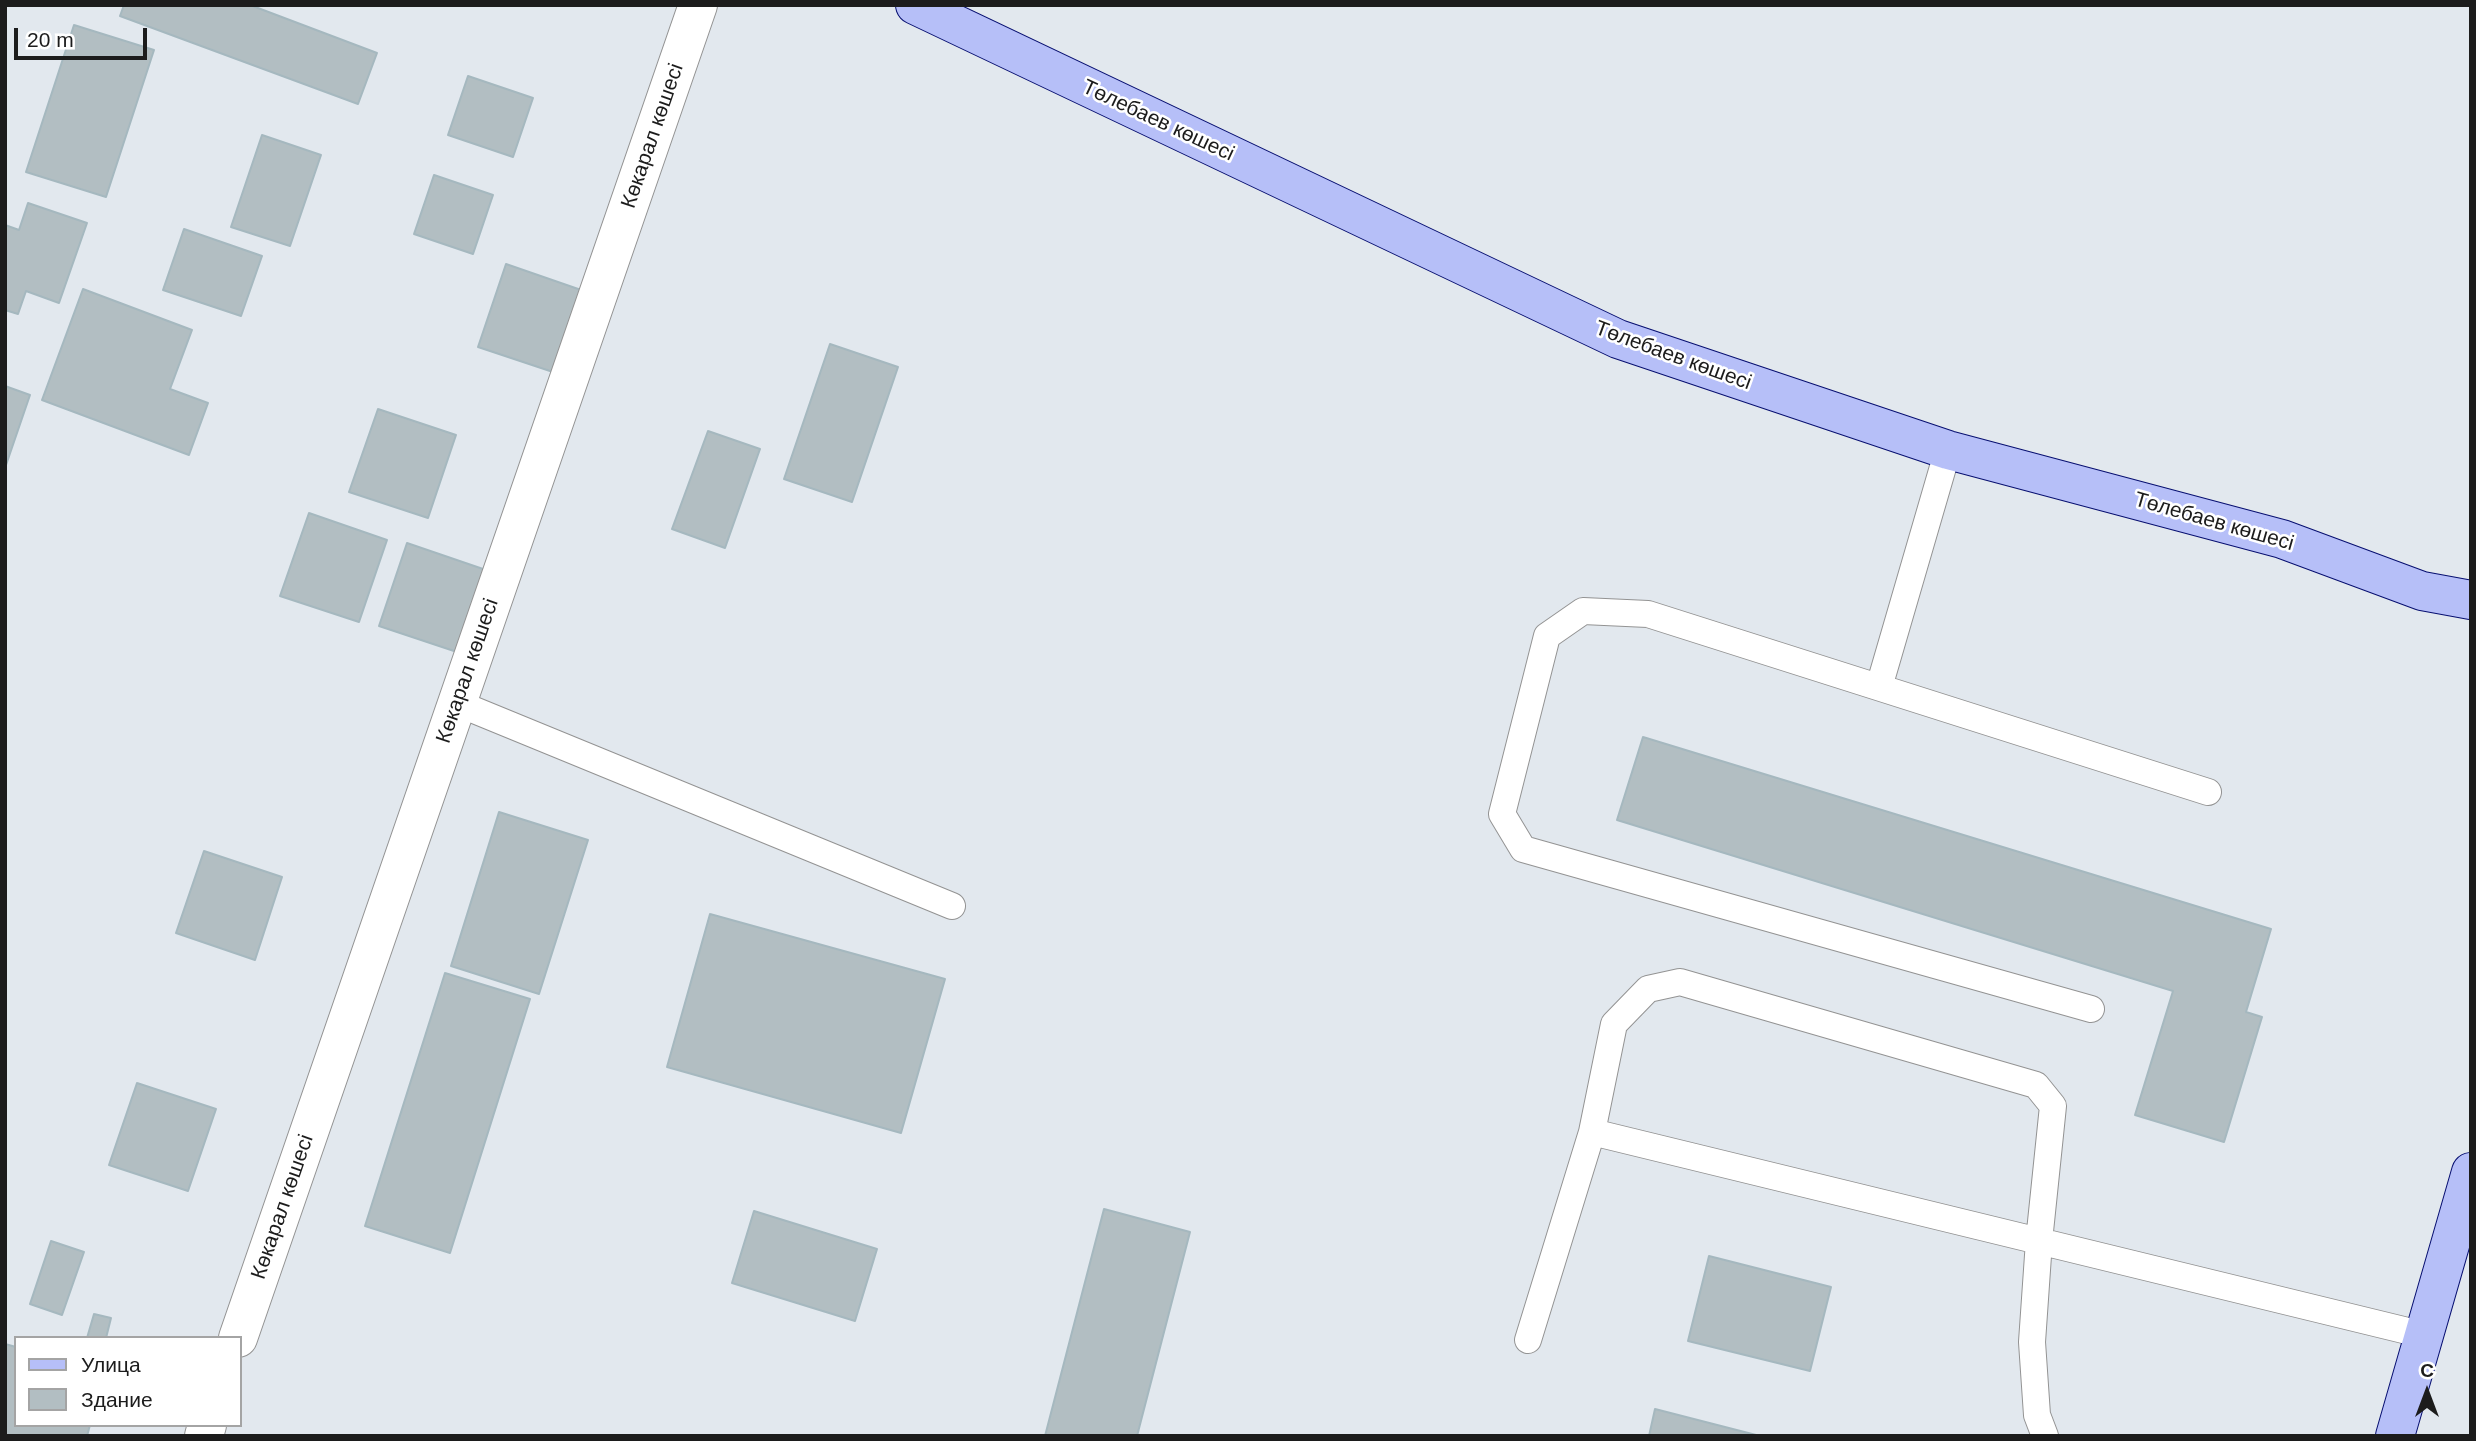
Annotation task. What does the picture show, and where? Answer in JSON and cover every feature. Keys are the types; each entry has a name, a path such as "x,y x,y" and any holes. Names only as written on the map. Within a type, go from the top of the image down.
{"street":[{"name":"Көкарал көшесі","path":"238,1336 698,5"},
{"name":"Төлебаев көшесі","path":"915,5 1618,339 1948,450 2282,539 2421,591 2471,600"},
{"path":"2421,591 2471,629"},
{"path":"2395,1436 2471,1172"}],"lane":[{"path":"1878,687 1948,450"},
{"path":"2091,1009 1523,849 1502,814 1547,636 1583,611 1648,614 2208,792"},
{"path":"457,703 952,906"},
{"path":"1528,1340 1592,1132 1614,1024 1648,989 1681,982 2036,1085 2053,1106 2032,1342 2037,1415 2045,1436"},
{"path":"1592,1132 2424,1335"}],"building":[{"path":"124,5 250,5 377,53 358,104 120,16"},
{"path":"74,25 154,50 106,197 26,172"},
{"path":"468,76 533,98 513,157 448,135"},
{"path":"262,135 321,155 290,246 231,227"},
{"path":"434,175 493,195 473,254 414,234"},
{"path":"28,203 87,223 59,303 26,291 18,314 5,310 5,225 19,230"},
{"path":"184,229 262,256 241,316 163,290"},
{"path":"506,264 584,291 556,373 478,347"},
{"path":"83,289 192,330 170,389 208,403 189,455 42,400"},
{"path":"830,344 898,367 852,502 784,479"},
{"path":"5,386 30,395 5,468"},
{"path":"378,409 456,435 428,518 349,492"},
{"path":"708,431 760,449 725,548 672,529"},
{"path":"309,513 387,540 359,622 280,596"},
{"path":"407,543 486,570 457,652 379,626"},
{"path":"1643,737 2271,929 2246,1012 2262,1017 2224,1142 2135,1115 2173,991 1617,820"},
{"path":"499,812 588,840 539,994 451,966"},
{"path":"204,851 282,877 255,960 176,933"},
{"path":"710,914 945,979 901,1133 667,1067"},
{"path":"445,973 530,999 450,1253 365,1226"},
{"path":"137,1083 216,1109 188,1191 109,1165"},
{"path":"1104,1209 1190,1232 1137,1436 1045,1436"},
{"path":"754,1211 877,1249 855,1321 732,1283"},
{"path":"51,1241 84,1252 62,1315 30,1304"},
{"path":"1709,1256 1831,1287 1810,1371 1688,1341"},
{"path":"94,1314 111,1318 106,1336 88,1336"},
{"path":"5,1344 14,1346 14,1427 89,1427 87,1436 5,1436"},
{"path":"1655,1409 1760,1436 1649,1436"}]}
